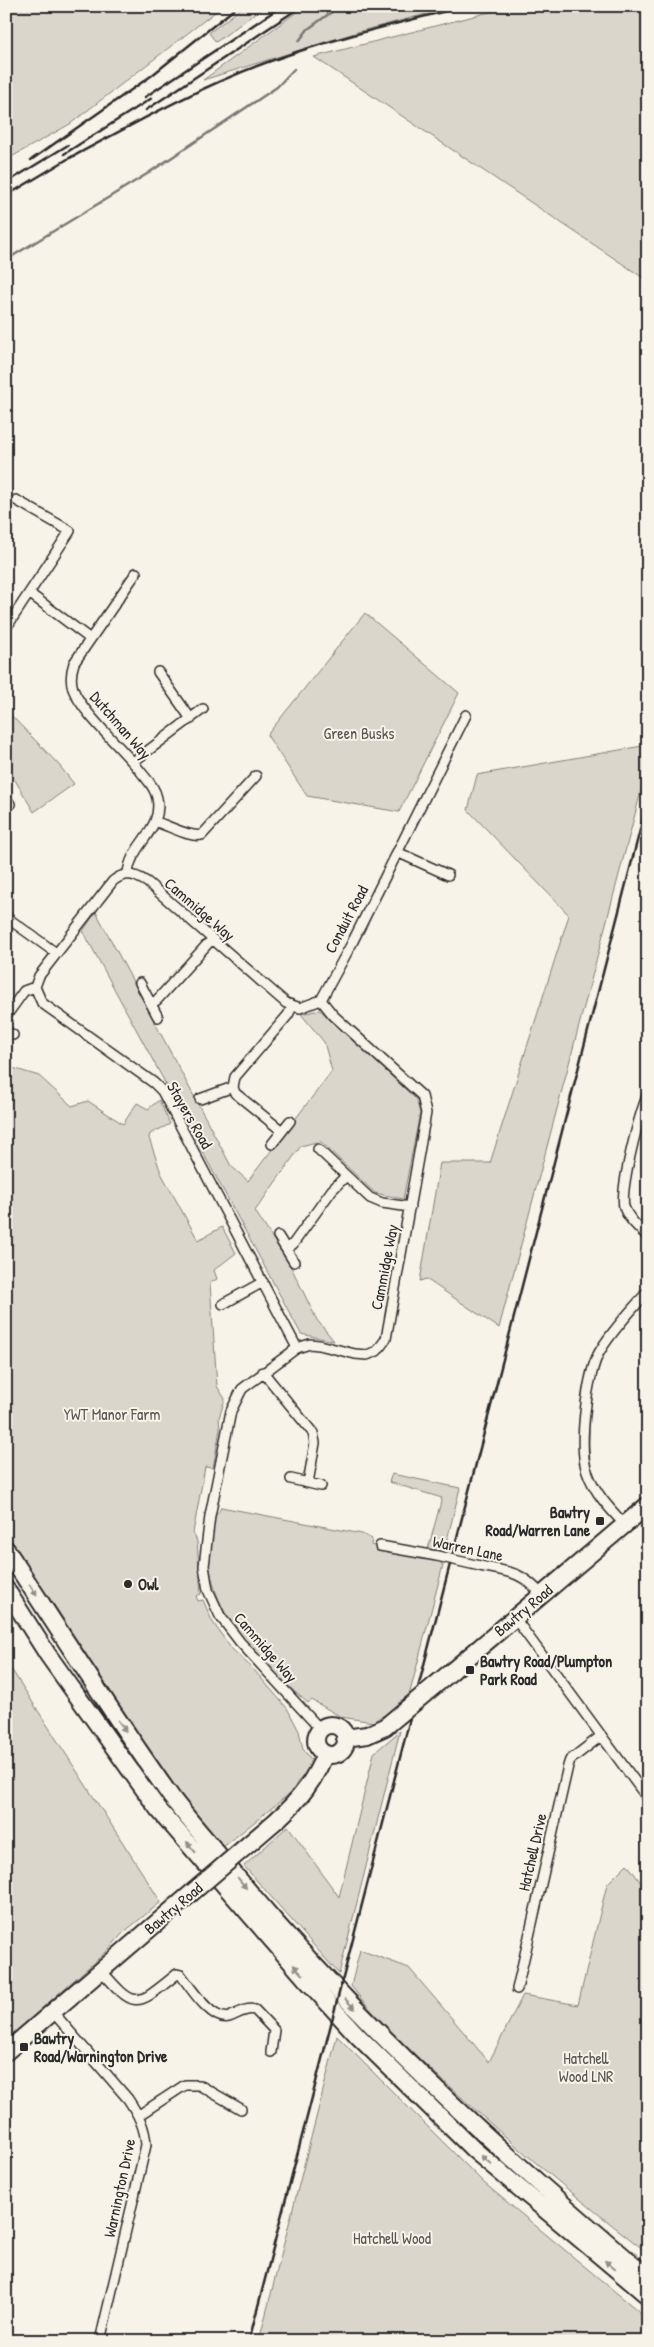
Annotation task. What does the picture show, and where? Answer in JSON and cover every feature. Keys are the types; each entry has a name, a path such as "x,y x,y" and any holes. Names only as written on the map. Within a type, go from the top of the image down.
{"highway":[{"name":"Bawtry Road","path":"345,1738 367,1735 384,1727 648,1505"},
{"path":"6,1549 99,1692 173,1799 278,1926 418,2073 500,2150 648,2278"},
{"path":"6,1589 48,1655 158,1808 305,1978 357,2035 474,2150 648,2296"},
{"path":"326,1726 335,1726 343,1732 345,1738 344,1745 340,1751 333,1754 325,1754 319,1750 316,1743 320,1730 326,1726"},
{"name":"Bawtry Road","path":"6,2052 100,1969 296,1803 310,1786 325,1754"}],"street":[{"path":"6,624 8,624 70,531 16,500"},
{"name":"Dutchman Way","path":"136,573 89,638 72,669 73,688 81,704 133,762 156,794 158,804 156,822"},
{"path":"29,593 89,638"},
{"path":"158,672 190,718"},
{"path":"133,762 203,709"},
{"name":"Conduit Road","path":"321,1000 466,715"},
{"path":"6,1016 24,991 36,987 39,976 113,881 120,875 128,874 130,861 156,822 171,826 189,835 202,836 256,776"},
{"path":"397,852 448,875"},
{"name":"Cammidge Way","path":"128,874 147,882 292,1007"},
{"path":"6,917 56,953"},
{"path":"152,1004 158,1000 212,939"},
{"path":"140,983 158,1017"},
{"name":"Stayers Road","path":"36,987 42,1003 150,1080 162,1091 297,1348"},
{"path":"282,1131 235,1093 232,1087 235,1077 288,1015 292,1007 309,1006 321,1000"},
{"name":"Cammidge Way","path":"320,1730 240,1642 220,1616 208,1590 204,1566 210,1516 231,1411 242,1389 297,1348 310,1344 320,1345 366,1355 377,1351 386,1339 426,1113 422,1096 333,1015 321,1000"},
{"path":"200,1099 232,1087"},
{"path":"648,1094 629,1163 624,1205 628,1216 648,1237"},
{"path":"272,1144 290,1121"},
{"path":"318,1149 370,1198 382,1203 410,1207"},
{"path":"286,1249 293,1244 332,1190 346,1176"},
{"path":"278,1236 294,1262"},
{"path":"222,1304 263,1282"},
{"path":"624,1524 595,1489 586,1469 584,1442 587,1396 591,1372 599,1352 648,1291"},
{"path":"263,1372 313,1433 315,1443 308,1483"},
{"path":"291,1479 321,1486"},
{"name":"Warren Lane","path":"380,1546 520,1574 531,1582 542,1595"},
{"path":"514,1617 648,1799"},
{"name":"Hatchell Drive","path":"517,1989 568,1766 570,1760 601,1736"},
{"path":"100,1969 128,1999 140,2000 149,1997 177,1974 181,1975 209,2010 216,2015 227,2018 247,2010 255,2010 274,2030 271,2052"},
{"name":"Warnington Drive","path":"53,2012 128,2099 139,2115 146,2145 100,2341"},
{"path":"139,2115 185,2085 192,2084 199,2085 241,2109"}],"green space":[{"path":"6,6 223,6 70,124 6,160"},
{"path":"244,6 265,6 216,42 209,33"},
{"path":"305,6 457,6 361,31 203,80"},
{"path":"513,6 648,6 648,281 314,57"},
{"name":"Green Busks","path":"365,613 459,693 399,812 307,796 267,735"},
{"path":"6,710 59,765 74,784 34,812 6,765"},
{"path":"648,745 648,765 499,1328 426,1279 420,1281 440,1163 490,1163 569,915 468,810 477,775"},
{"path":"96,912 231,1166 248,1181 332,1071 324,1042 301,1014 320,1010 416,1099 420,1113 403,1199 375,1193 320,1141 301,1146 255,1211 291,1267 317,1320 334,1341 301,1334 83,931"},
{"name":"YWT Manor Farm","path":"6,1066 39,1076 72,1106 88,1101 123,1124 137,1103 148,1109 159,1100 170,1124 150,1134 149,1138 161,1173 198,1240 222,1227 236,1253 214,1270 217,1279 210,1283 217,1386 225,1399 219,1418 220,1429 213,1468 205,1467 193,1533 197,1541 201,1594 196,1596 198,1601 203,1600 212,1621 230,1647 254,1670 287,1708 299,1731 303,1749 316,1766 297,1782 294,1790 222,1848 164,1773 81,1656 6,1534"},
{"path":"392,1474 460,1488 441,1564 443,1565 409,1696 396,1712 380,1717 373,1722 341,1717 312,1700 308,1703 271,1671 254,1653 226,1615 217,1594 210,1570 208,1542 212,1522 221,1507 362,1534 372,1539 371,1545 425,1560 442,1498 389,1482"},
{"path":"6,1661 161,1902 124,1932 107,1951 6,2040"},
{"path":"400,1731 339,1974 244,1866 288,1826 339,1897 374,1753"},
{"name":"Hatchell Wood LNR","path":"627,1864 648,1892 648,2253 497,2130 423,2063 374,2013 351,1986 360,1950 409,1968 489,2062 523,1995 578,2005 607,1884"},
{"name":"Hatchell Wood","path":"337,2036 484,2183 648,2319 648,2341 259,2341"}],"waterway":[{"path":"299,41 308,29 340,6"},
{"path":"6,260 147,174 277,87 294,69"}],"railway":[{"path":"31,160 151,76 238,6"},
{"path":"145,97 282,6"},
{"path":"146,110 302,6"},
{"path":"70,158 190,95 265,63 339,39 466,6"},
{"path":"64,154 152,98"},
{"path":"6,183 68,145"},
{"path":"6,196 76,154"},
{"path":"249,2341 648,799"}],"place":[{"name":"Bawtry Road/Warren Lane","path":"600,1521"},
{"name":"Owl","path":"128,1584"},
{"name":"Bawtry Road/Plumpton Park Road","path":"470,1670"},
{"name":"Bawtry Road/Warnington Drive","path":"24,2047"}]}
